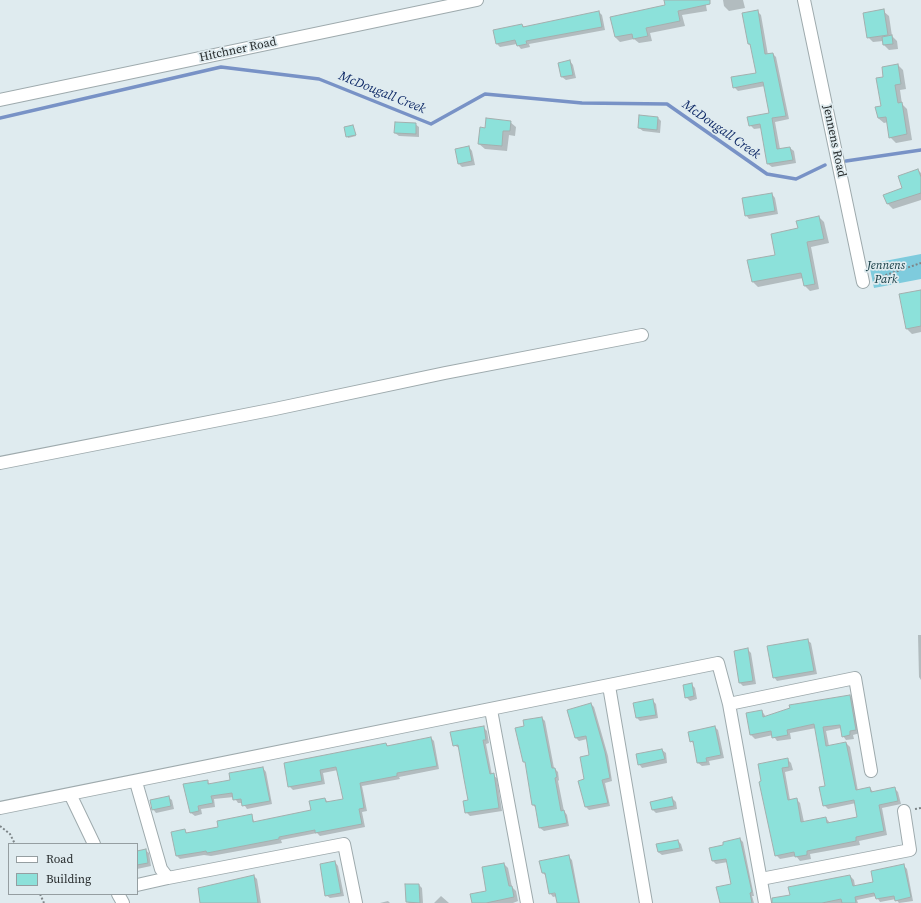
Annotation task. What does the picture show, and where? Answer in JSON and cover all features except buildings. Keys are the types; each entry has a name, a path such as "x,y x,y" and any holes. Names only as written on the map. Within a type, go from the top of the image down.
{"street":[{"name":"Hitchner Road","path":"0,100 477,0"},
{"name":"Jennens Road","path":"804,0 863,282"},
{"path":"0,463 267,411 446,373 642,335"},
{"path":"0,808 136,782 718,663 729,704 765,903"},
{"path":"729,704 855,678 871,771"},
{"path":"609,686 646,903"},
{"path":"491,710 527,903"},
{"path":"136,782 161,870 168,878"},
{"path":"70,794 94,843"},
{"path":"761,879 910,850 904,811"},
{"path":"138,885 344,844 356,903"}],"path":[{"path":"863,282 921,263"},
{"path":"0,826 10,834 14,843"}],"green space":[{"name":"Jennens Park","path":"921,254 921,279 874,288 869,264"}],"waterway":[{"name":"McDougall Creek","path":"0,118 221,67 319,79 431,124 485,94 582,103 667,104 767,174 796,179 825,165"},
{"name":"McDougall Creek","path":"846,161 921,150"}]}
